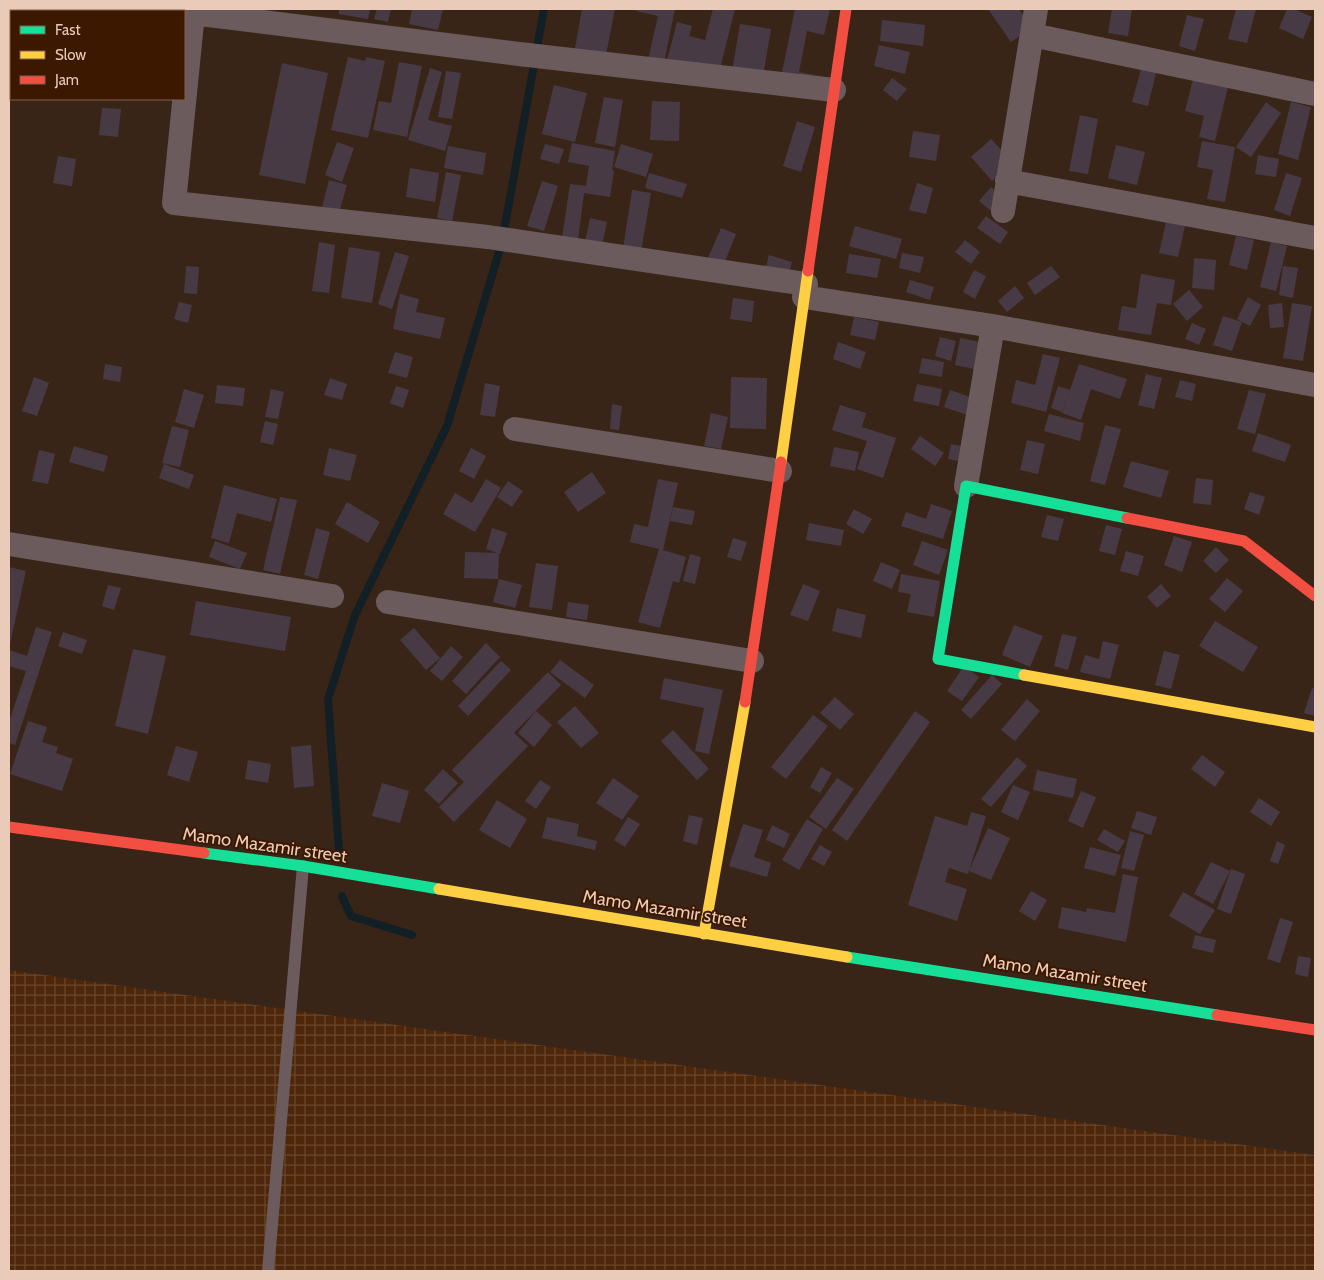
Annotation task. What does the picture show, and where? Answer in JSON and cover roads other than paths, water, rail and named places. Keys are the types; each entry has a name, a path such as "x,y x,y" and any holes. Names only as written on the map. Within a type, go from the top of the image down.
{"street":[{"path":"151,9 167,10"},
{"path":"704,934 752,661 846,9"},
{"path":"1003,211 1036,9"},
{"path":"185,11 519,54 834,90"},
{"path":"1032,35 1315,94"},
{"path":"179,100 174,203 488,237 805,291 1315,385"},
{"path":"1008,181 1315,238"},
{"path":"993,326 938,659 1315,727"},
{"path":"514,429 780,471"},
{"path":"966,486 1244,541 1315,596"},
{"path":"9,544 332,596"},
{"path":"388,602 752,661"},
{"name":"Mamo Mazamir street","path":"9,827 303,866 704,934 1315,1030"}],"lane":[{"path":"268,1271 303,866"}],"waterway":[{"path":"339,850 328,699 355,615 447,426 502,242 544,9"},
{"path":"342,896 351,916 412,935"}]}
